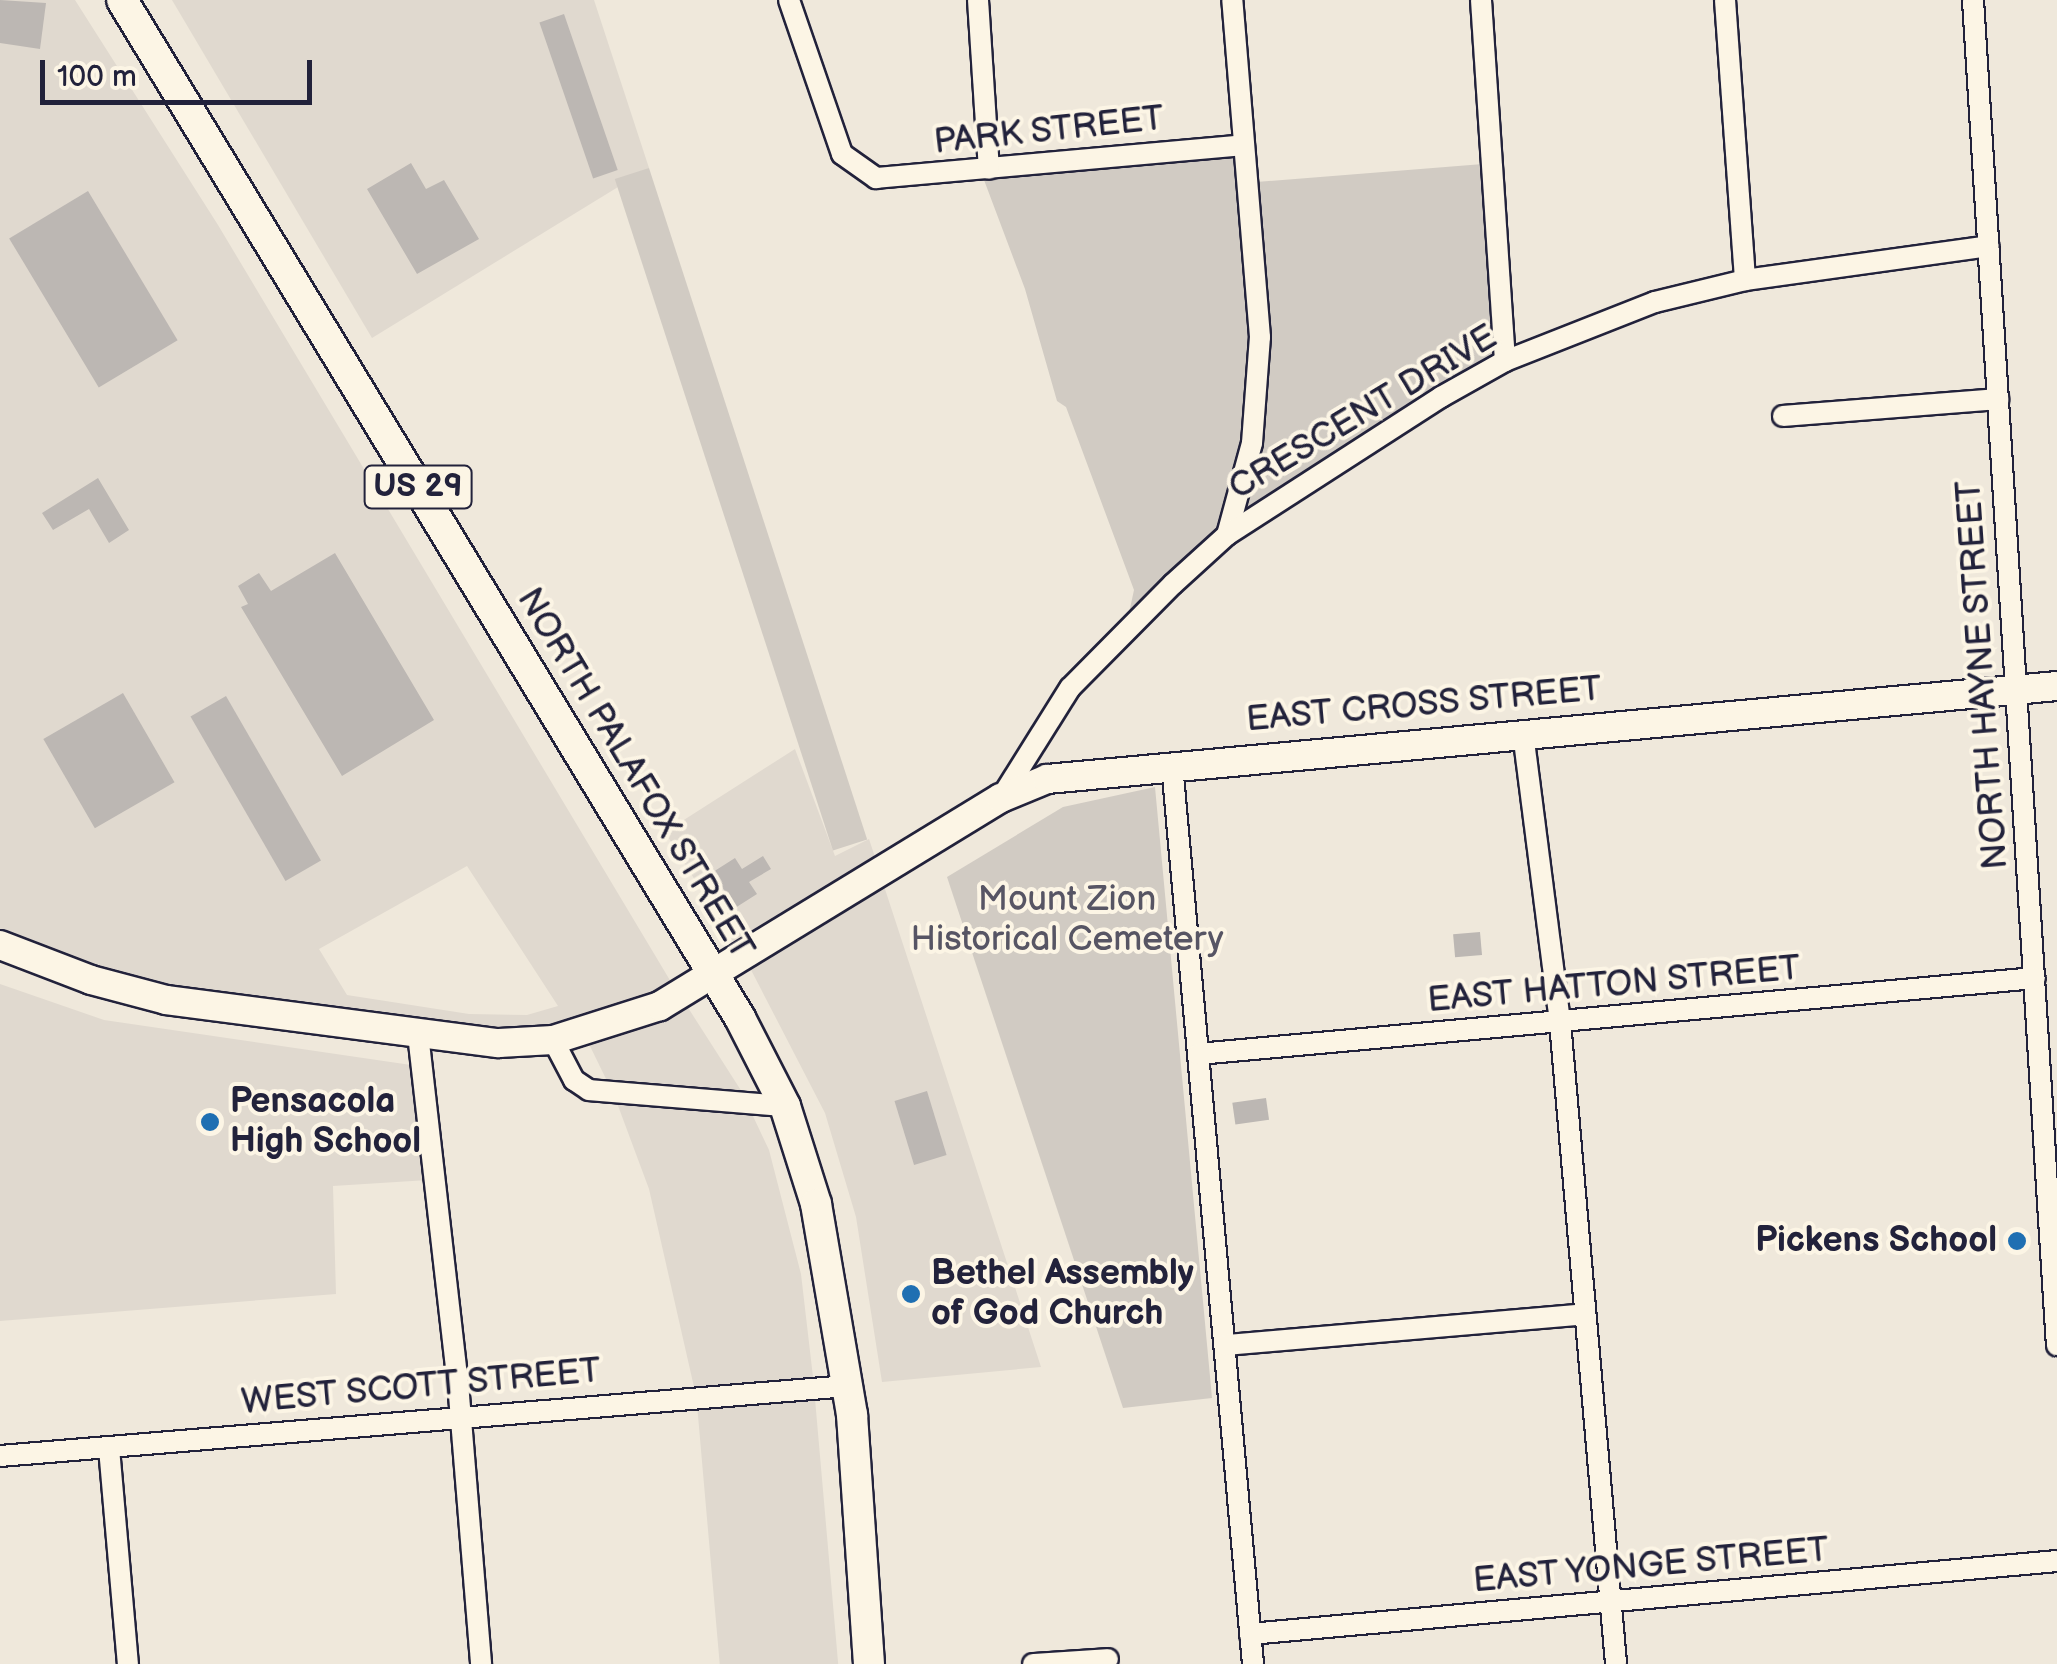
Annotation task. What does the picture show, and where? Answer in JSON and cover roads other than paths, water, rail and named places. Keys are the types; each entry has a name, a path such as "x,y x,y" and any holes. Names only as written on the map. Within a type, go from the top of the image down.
{"main road":[{"name":"NORTH PALAFOX STREET","path":"122,0 713,976 785,1106 816,1204 847,1386 869,1664"}],"street":[{"name":"PARK STREET","path":"789,0 837,142 863,174 891,178 1243,144"},
{"path":"978,0 989,169"},
{"path":"1227,535 1259,387 1258,286 1232,0"},
{"path":"1481,0 1505,361"},
{"path":"1725,0 1745,280"},
{"name":"NORTH HAYNE STREET","path":"1973,0 2057,1345"},
{"name":"CRESCENT DRIVE","path":"1002,798 1070,688 1227,535 1505,361 1655,302 1745,280 1988,246"},
{"path":"1782,416 1998,399"},
{"name":"EAST CROSS STREET","path":"0,945 91,980 166,1000 499,1044 553,1040 627,1021 713,976 1002,798 1048,780 1172,765 2057,686"},
{"path":"1524,734 1560,1022 1616,1664"},
{"path":"1172,765 1253,1664"},
{"name":"EAST HATTON STREET","path":"1198,1054 2035,978"},
{"path":"418,1034 481,1664"},
{"path":"553,1040 574,1080 589,1090 785,1106"},
{"path":"1226,1345 1584,1314"},
{"name":"WEST SCOTT STREET","path":"0,1456 458,1415 847,1386"},
{"path":"110,1448 128,1664"},
{"name":"EAST YONGE STREET","path":"1250,1634 2057,1560"},
{"path":"1033,1664 1108,1659"}],"place":[{"name":"Pensacola High School","path":"210,1122"},
{"name":"Pickens School","path":"2017,1241"},
{"name":"Bethel Assembly of God Church","path":"911,1294"}],"park label":[{"name":"Mount Zion Historical Cemetery","path":"1067,920"}]}
